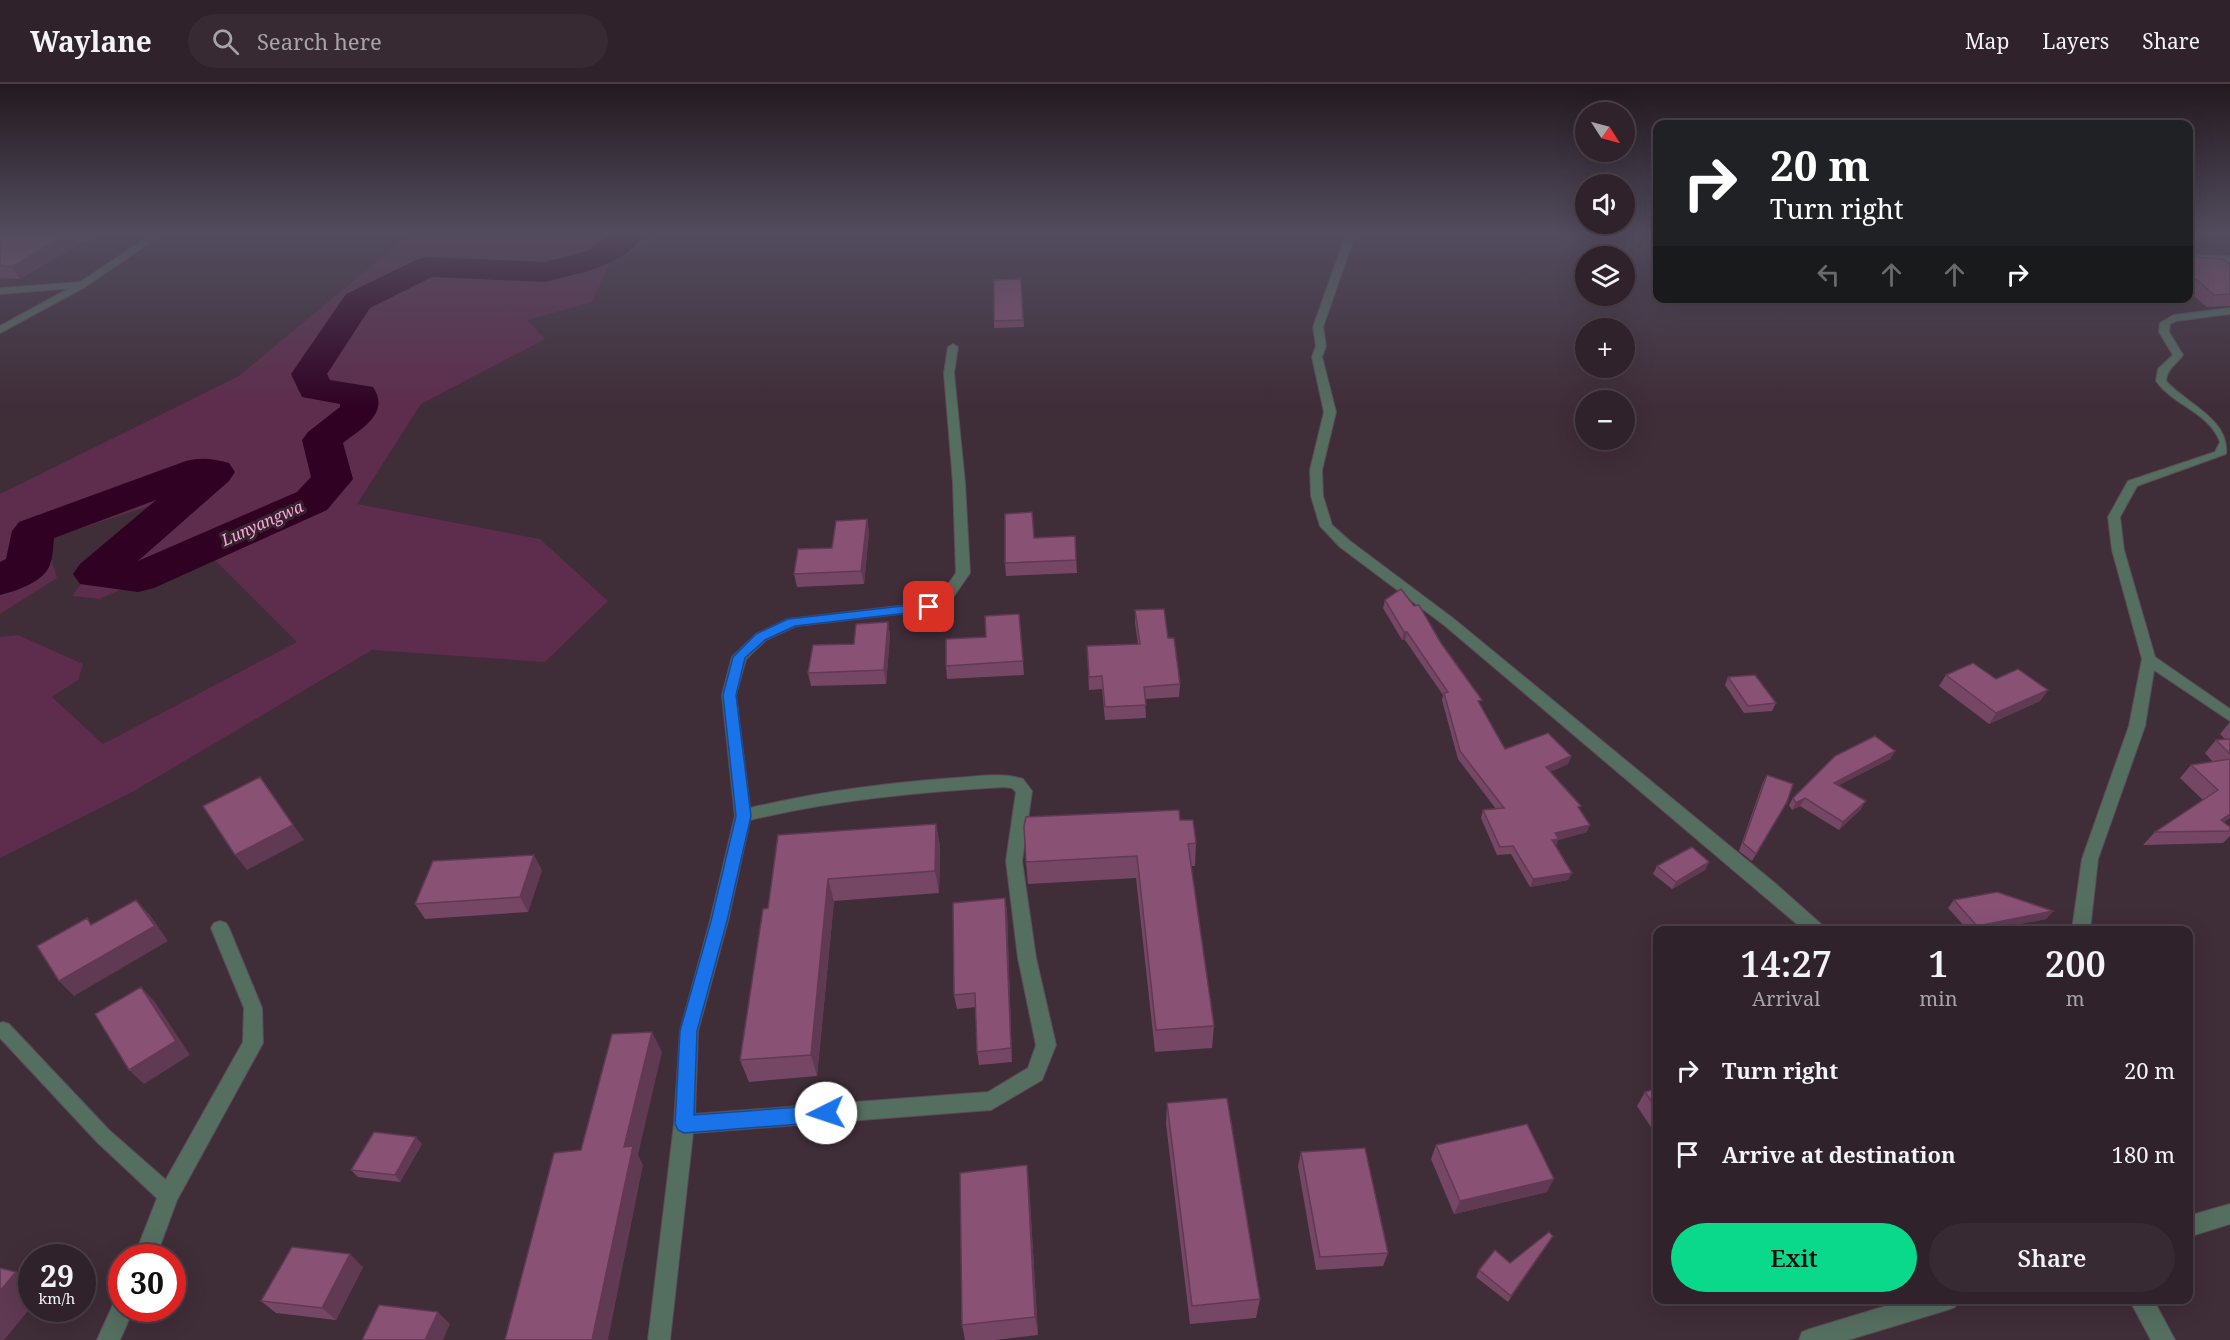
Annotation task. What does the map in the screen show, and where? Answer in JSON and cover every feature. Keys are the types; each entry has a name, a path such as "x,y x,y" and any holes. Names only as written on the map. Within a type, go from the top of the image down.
{"street":[{"path":"0,330 72,291"},
{"path":"1331,291 1318,327 1321,346 1317,357 1330,412 1316,470 1317,496 1326,526 1345,544 1449,622 1521,681 1812,926"},
{"path":"2082,926 2090,860 2137,726 2149,659 2118,550 2114,517 2132,484 2220,454 2226,442 2223,430 2213,419 2174,395 2161,381 2160,373 2164,365 2178,356 2164,332 2165,323 2173,318 2230,311"},
{"path":"659,1340 684,1124 688,1031 719,921 743,816 729,695 739,657 761,637 793,622 929,607 949,593 963,573 959,483 949,373 954,347"},
{"path":"2149,659 2230,716"},
{"path":"684,1124 992,1101 1035,1074 1046,1045 1027,958 1014,861 1024,791 1017,783 1004,781 897,788 792,803 743,816"},
{"path":"150,1244 168,1195 253,1042 253,1008 219,928"},
{"path":"2193,1225 2230,1214"},
{"path":"1810,1340 1930,1304"},
{"path":"2143,1304 2164,1340"},
{"path":"108,1340 116,1322"}],"lane":[{"path":"3,1029 103,1136 168,1195"}],"shaded area":[{"path":"342,291 597,291 592,302 527,320 545,339 421,404 357,504 540,539 608,601 545,662 372,650 134,791 0,858 0,637 18,635 83,664 78,680 52,697 103,744 297,642 208,553 99,599 72,596 99,560 171,499 45,540 57,578 0,614 0,494 239,376"}],"building":[{"path":"994,291 1022,291 1023,320 994,321"},
{"path":"2209,291 2230,291 2230,294 2214,295"},
{"path":"1032,512 1034,538 1075,536 1076,560 1005,563 1005,514"},
{"path":"867,519 861,571 794,574 798,549 832,548 836,521"},
{"path":"1401,589 1414,606 1419,605 1441,643 1482,700 1478,701 1505,749 1548,733 1571,756 1546,767 1581,806 1578,807 1590,825 1555,833 1559,839 1552,840 1572,873 1533,879 1513,846 1500,847 1483,810 1504,808 1460,751 1444,693 1448,692 1407,632 1404,632 1385,600"},
{"path":"1164,609 1168,638 1174,638 1180,684 1144,687 1146,705 1105,707 1102,676 1089,677 1087,646 1140,644 1135,610"},
{"path":"1019,614 1023,661 946,666 946,639 986,637 985,616"},
{"path":"888,622 884,670 808,673 813,645 854,644 856,624"},
{"path":"1973,663 1996,679 2018,669 2048,690 1996,713 1946,675"},
{"path":"1755,675 1776,703 1748,706 1728,677"},
{"path":"1875,736 1895,751 1834,783 1866,801 1843,822 1805,798 1796,803 1793,798 1835,756"},
{"path":"2230,739 2230,754 2216,740"},
{"path":"2230,759 2230,814 2221,820 2230,827 2230,831 2155,832 2218,790 2191,765"},
{"path":"1767,775 1793,784 1787,802 1756,854 1743,843"},
{"path":"260,777 293,825 235,855 203,806"},
{"path":"1179,810 1180,820 1193,820 1196,843 1188,844 1214,1026 1156,1030 1137,856 1026,862 1024,826 1026,817"},
{"path":"936,824 935,871 828,879 811,1055 740,1060 763,909 768,908 778,835"},
{"path":"1692,847 1709,862 1676,882 1657,866"},
{"path":"534,855 520,897 415,904 433,861"},
{"path":"1997,892 2053,911 1977,926 1954,900"},
{"path":"1005,898 1011,1048 977,1052 975,993 954,995 953,903"},
{"path":"136,900 155,926 59,981 37,946 87,918 91,925"},
{"path":"141,987 176,1041 129,1070 95,1014"},
{"path":"652,1032 624,1147 633,1146 592,1340 505,1340 554,1153 581,1150 612,1034"},
{"path":"1653,1090 1653,1104 1645,1092"},
{"path":"1227,1098 1260,1299 1192,1306 1167,1103"},
{"path":"1527,1124 1554,1179 1460,1201 1436,1145"},
{"path":"374,1132 416,1137 395,1175 351,1170"},
{"path":"1365,1148 1388,1253 1320,1257 1301,1152"},
{"path":"1027,1165 1035,1317 962,1325 960,1173"},
{"path":"1549,1232 1553,1236 1511,1296 1479,1270 1495,1250 1510,1263"},
{"path":"292,1247 350,1254 322,1308 261,1301"},
{"path":"0,1268 16,1272 0,1291"},
{"path":"379,1305 438,1312 425,1340 362,1340"}],"waterway":[{"name":"Lunyangwa","path":"0,581 27,566 34,531 200,470 215,472 96,574 138,578 312,501 332,479 322,440 359,411 360,395 315,389 309,374 358,301 379,291"}],"route":[{"path":"826,1113 684,1124 688,1031 719,921 743,816 729,695 739,657 761,637 793,622 929,607"}]}
